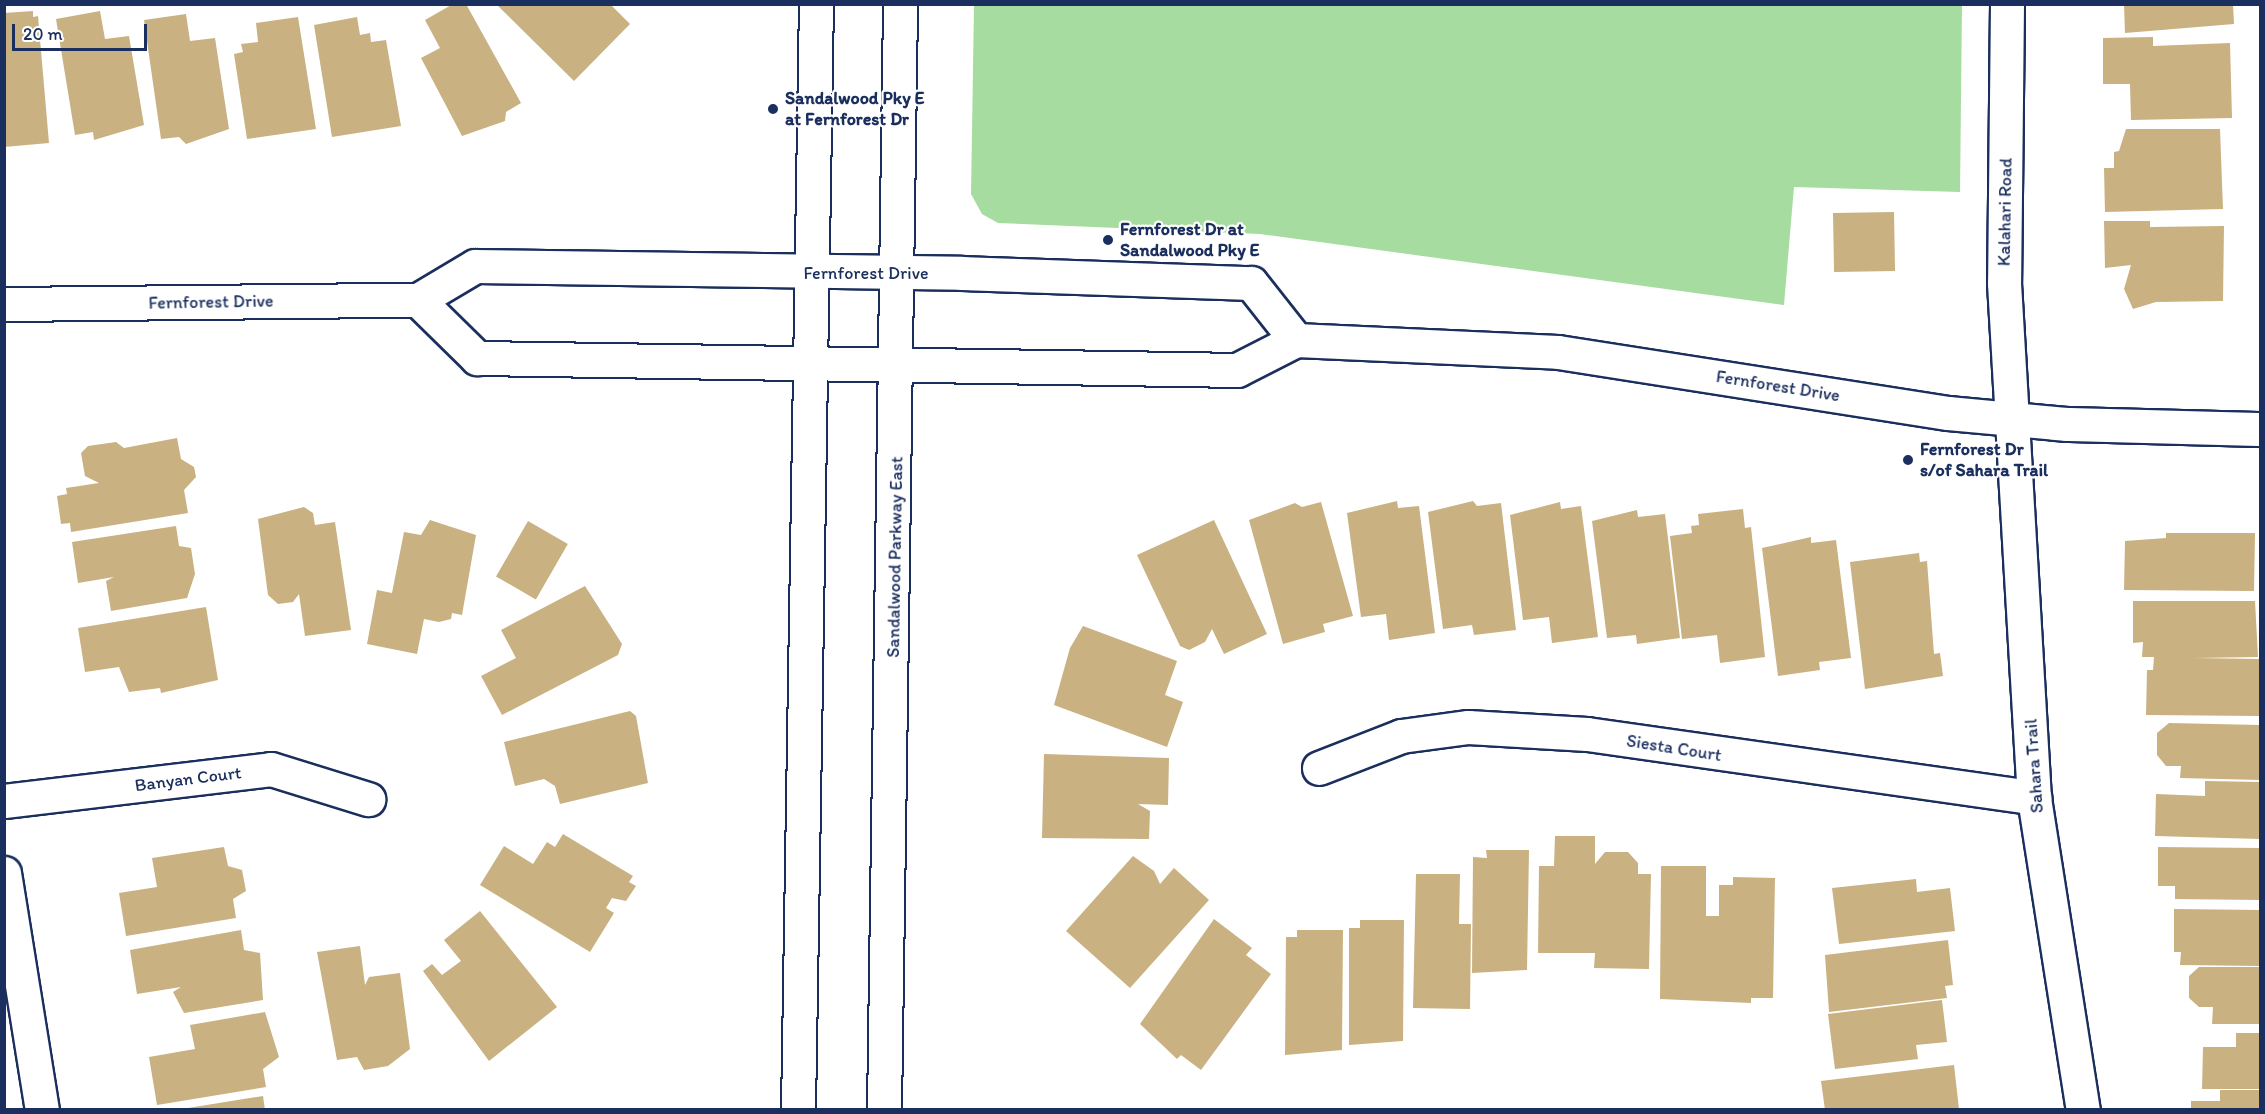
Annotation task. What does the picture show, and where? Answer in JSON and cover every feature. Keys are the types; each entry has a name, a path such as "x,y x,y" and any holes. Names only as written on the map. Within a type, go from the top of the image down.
{"street":[{"path":"798,1110 808,366 816,4"},
{"name":"Sandalwood Parkway East","path":"884,1110 898,365 900,4"},
{"name":"Kalahari Road","path":"2007,4 2004,284 2013,419"},
{"name":"Fernforest Drive","path":"4,304 418,300 475,266 897,273 1251,283 1296,340"},
{"name":"Fernforest Drive","path":"418,300 477,358 808,366 898,365 1237,370 1296,340 1558,352 2013,419 2260,429"},
{"name":"Sahara Trail","path":"2013,419 2034,798 2083,1110"},
{"name":"Siesta Court","path":"1319,768 1401,736 1468,728 1587,734 2034,798"},
{"name":"Banyan Court","path":"4,801 271,769 368,799"},
{"path":"4,873 42,1110"}],"green space":[{"path":"974,5 1962,5 1960,192 1794,187 1784,305 1260,234 998,223 982,214 971,194"}],"building":[{"path":"453,4 466,4 521,103 506,112 505,121 462,136 421,58 440,48 425,20"},
{"path":"496,4 610,4 630,24 574,81"},
{"path":"2124,4 2233,4 2234,24 2125,33"},
{"path":"33,11 33,17 38,16 49,143 4,147 4,13"},
{"path":"100,11 105,39 129,36 144,125 94,140 93,132 75,135 56,19"},
{"path":"186,14 190,41 215,38 229,129 186,144 179,137 161,139 144,20"},
{"path":"298,17 316,129 247,139 234,54 243,52 241,44 258,42 256,23"},
{"path":"357,17 360,35 370,33 371,42 386,40 401,126 332,137 314,25"},
{"path":"2153,37 2153,46 2230,43 2232,118 2131,120 2130,84 2103,84 2103,38"},
{"path":"2126,129 2220,129 2223,209 2105,212 2104,168 2114,168 2114,152 2119,151"},
{"path":"1894,212 1895,271 1834,272 1833,213"},
{"path":"2104,221 2150,221 2150,227 2224,226 2223,301 2156,302 2133,309 2124,289 2131,265 2105,268"},
{"path":"177,438 181,459 194,467 196,477 184,490 188,513 71,532 70,523 61,524 57,496 67,494 66,488 99,483 85,476 81,453 88,446 116,442 124,448"},
{"path":"1397,501 1398,508 1419,506 1435,633 1389,640 1386,614 1361,617 1347,513"},
{"path":"1473,501 1477,506 1501,503 1516,630 1474,635 1472,625 1443,629 1428,512"},
{"path":"1321,502 1353,616 1323,624 1325,632 1283,644 1249,520 1295,503 1302,507"},
{"path":"1560,502 1561,509 1581,506 1598,637 1552,643 1549,617 1523,620 1510,515"},
{"path":"304,507 313,513 315,525 335,522 351,630 305,636 299,594 293,602 278,604 268,595 258,519"},
{"path":"1743,509 1745,528 1751,527 1765,657 1720,663 1717,635 1682,639 1670,536 1692,533 1691,526 1699,525 1698,514"},
{"path":"1637,510 1638,517 1665,514 1680,638 1637,644 1636,635 1607,638 1592,521"},
{"path":"430,520 476,535 462,615 452,613 451,619 439,622 424,619 417,654 367,644 377,590 392,593 404,532 421,535"},
{"path":"1214,520 1267,634 1224,654 1212,629 1205,642 1189,650 1180,646 1137,555"},
{"path":"528,521 568,544 536,599 496,576"},
{"path":"176,526 179,546 191,548 195,574 187,598 111,611 106,581 114,577 78,583 72,542"},
{"path":"2166,533 2255,533 2254,591 2124,590 2125,541 2166,538"},
{"path":"1811,537 1811,543 1836,540 1851,658 1819,662 1820,670 1778,676 1762,548"},
{"path":"1919,553 1920,562 1927,561 1934,654 1940,653 1943,676 1865,689 1850,562"},
{"path":"585,586 622,644 618,655 502,715 481,676 516,658 501,630"},
{"path":"2133,601 2255,601 2258,657 2194,658 2260,659 2260,716 2146,715 2147,670 2153,670 2154,657 2142,657 2143,642 2133,643"},
{"path":"206,607 218,680 161,693 160,688 129,692 119,667 85,672 78,628"},
{"path":"1083,626 1177,661 1165,695 1183,702 1167,747 1054,705 1070,648"},
{"path":"630,711 636,716 648,783 560,804 555,786 544,779 515,786 504,742"},
{"path":"2169,723 2260,725 2260,780 2180,778 2181,766 2166,766 2157,755 2157,733"},
{"path":"1044,754 1169,758 1168,805 1138,804 1150,811 1149,839 1042,838"},
{"path":"2205,781 2260,782 2260,839 2155,836 2156,794 2205,796"},
{"path":"563,834 633,876 629,882 636,886 626,901 612,898 606,908 614,913 590,952 480,885 504,846 533,864 547,842 555,847"},
{"path":"1555,836 1595,836 1595,864 1605,852 1628,852 1638,863 1638,874 1651,874 1649,969 1594,968 1595,953 1538,953 1539,866 1554,866"},
{"path":"224,847 228,866 242,870 246,891 233,899 236,918 126,936 119,893 157,887 152,858"},
{"path":"2158,847 2260,848 2260,900 2175,899 2175,886 2158,886"},
{"path":"1486,850 1529,850 1527,970 1472,973 1473,857 1487,858"},
{"path":"1133,856 1154,871 1160,884 1174,868 1209,900 1130,988 1066,931"},
{"path":"1661,866 1706,866 1706,916 1719,916 1719,885 1733,885 1733,877 1775,878 1773,998 1751,998 1751,1003 1660,999"},
{"path":"1416,874 1460,874 1459,924 1471,924 1470,1009 1413,1008"},
{"path":"1916,879 1917,892 1950,888 1955,931 1839,944 1832,888"},
{"path":"2174,909 2260,910 2260,966 2180,965 2181,952 2174,952"},
{"path":"480,911 557,1007 489,1061 423,971 432,964 442,975 461,961 444,940"},
{"path":"1214,919 1252,948 1246,955 1271,974 1201,1070 1181,1055 1177,1059 1140,1024"},
{"path":"1360,920 1404,920 1403,1041 1349,1045 1349,928 1360,928"},
{"path":"241,930 244,950 260,953 263,1000 184,1013 173,992 181,987 137,994 130,950"},
{"path":"1297,930 1343,930 1342,1050 1285,1055 1286,937 1297,937"},
{"path":"1948,940 1953,985 1945,986 1947,998 1829,1012 1825,955"},
{"path":"360,946 365,985 369,977 400,973 410,1049 388,1066 364,1070 357,1057 337,1060 317,952"},
{"path":"2199,967 2260,967 2260,1024 2212,1024 2213,1007 2199,1007 2189,998 2189,976"},
{"path":"1942,1000 1947,1042 1916,1045 1918,1059 1835,1069 1828,1014"},
{"path":"265,1012 279,1057 263,1069 266,1087 157,1105 149,1057 195,1049 190,1025"},
{"path":"2236,1033 2260,1033 2260,1089 2202,1089 2203,1047 2236,1047"},
{"path":"1954,1065 1959,1109 1825,1110 1821,1081"},
{"path":"2220,1090 2260,1090 2260,1110 2191,1110 2191,1101 2220,1101"},
{"path":"263,1096 265,1110 188,1110 188,1108"}],"place":[{"name":"Sandalwood Pky E at Fernforest Dr","path":"773,109"},
{"name":"Fernforest Dr at Sandalwood Pky E","path":"1108,240"},
{"name":"Fernforest Dr s/of Sahara Trail","path":"1908,460"}]}
